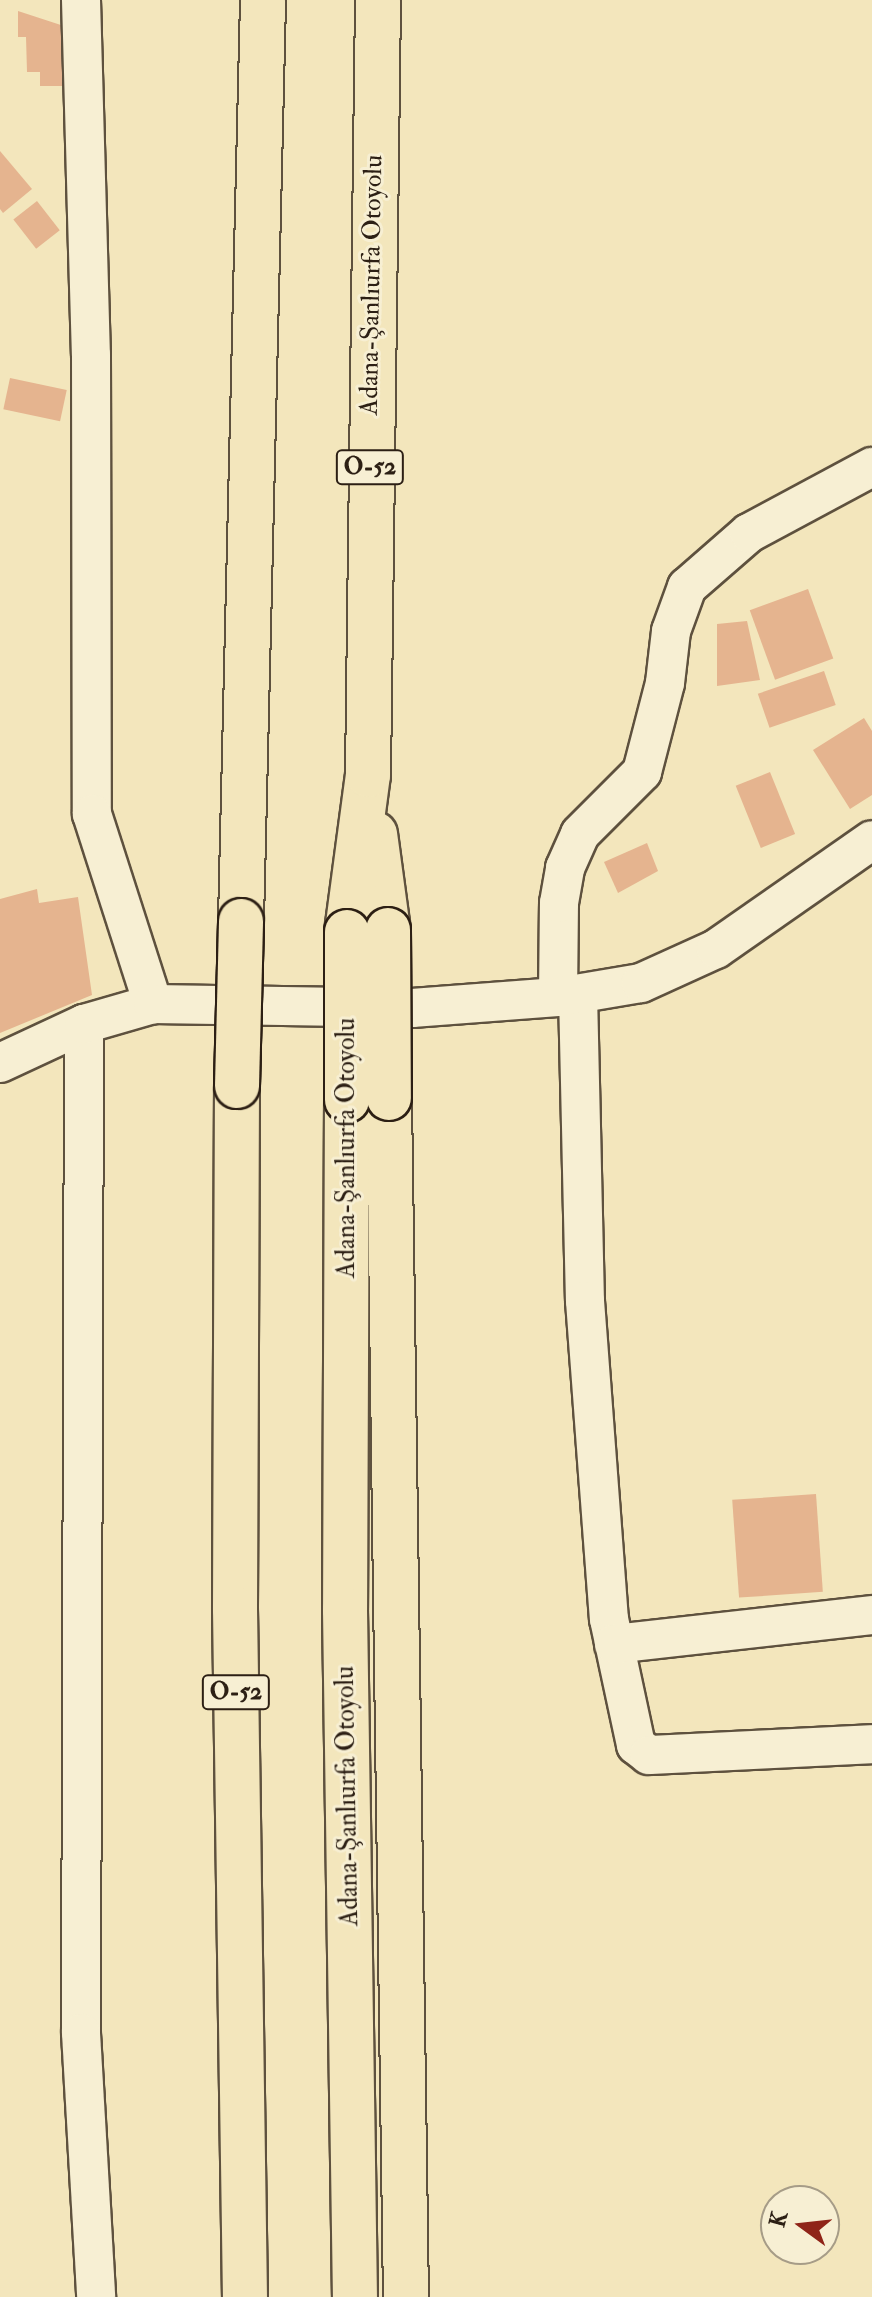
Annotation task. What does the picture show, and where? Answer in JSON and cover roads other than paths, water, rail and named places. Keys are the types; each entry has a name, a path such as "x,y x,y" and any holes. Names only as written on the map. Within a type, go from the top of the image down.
{"highway":[{"name":"O-52","path":"245,2297 235,1609 237,1086 263,0"},
{"name":"Adana-Şanlıurfa Otoyolu","path":"355,2297 345,1610 368,1099 368,775 378,0"},
{"path":"368,1099 406,2297"}],"street":[{"path":"70,3 91,355 92,814 153,1004"},
{"path":"872,467 749,533 687,587 671,631 665,683 642,772 580,834 565,868 559,903 568,995 585,1301 614,1644 636,1745 649,1755 872,1744"},
{"path":"0,1063 84,1024 153,1004 412,1008 568,995 641,983 716,949 872,840"},
{"path":"84,1024 81,2033 96,2297"},
{"path":"614,1644 872,1615"}]}
